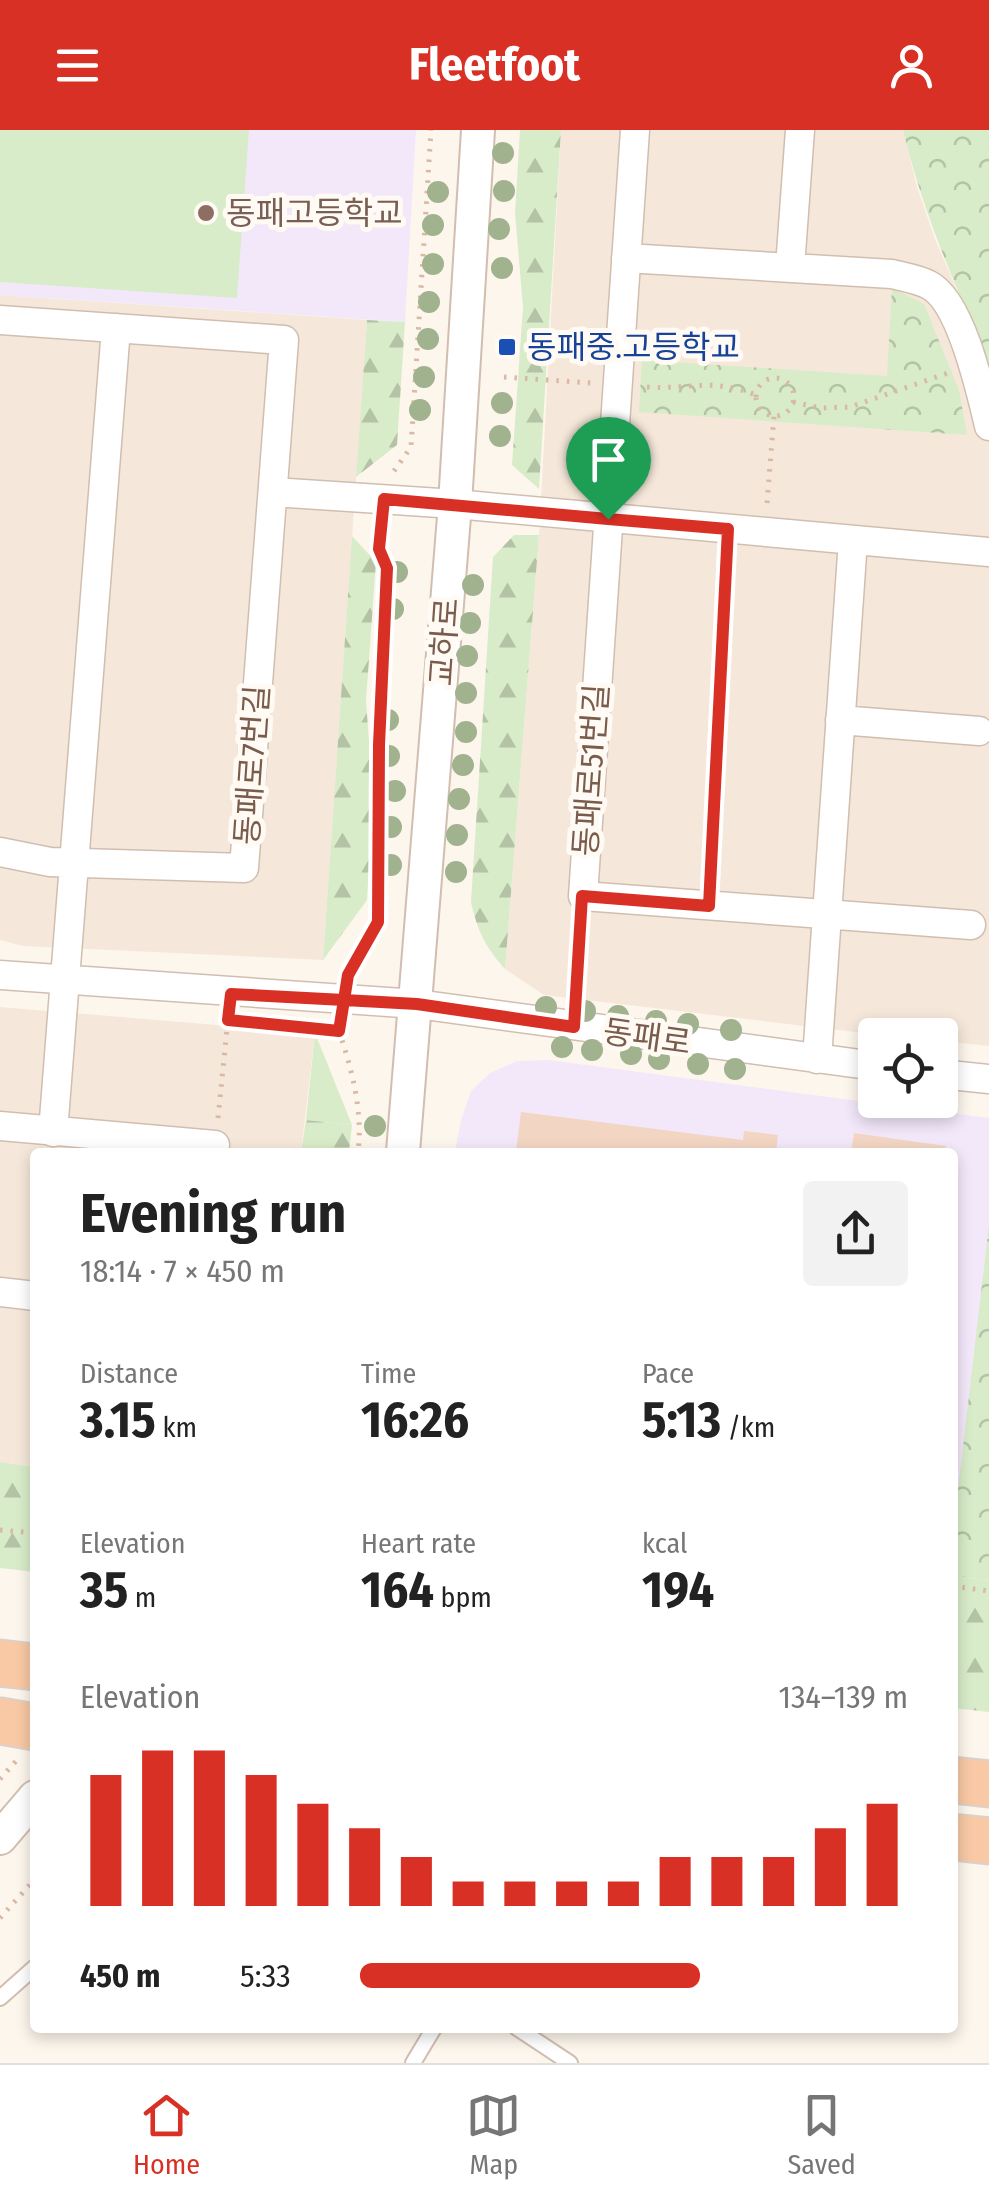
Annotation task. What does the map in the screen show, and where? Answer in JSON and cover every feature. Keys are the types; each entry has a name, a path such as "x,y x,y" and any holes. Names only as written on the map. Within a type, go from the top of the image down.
{"highway":[{"path":"0,1662 30,1666"},
{"path":"0,1722 30,1725"},
{"path":"958,1767 989,1770"},
{"path":"958,1781 989,1784"},
{"path":"958,1838 989,1841"}],"street":[{"name":"교하로","path":"403,1148 455,504 478,130"},
{"name":"동패로51번길","path":"635,130 582,896 971,925"},
{"path":"790,267 800,130"},
{"path":"626,258 892,274 932,286 954,314 973,364 989,426"},
{"name":"동패로7번길","path":"0,320 284,340 244,868 74,864 0,852"},
{"path":"53,1132 116,328"},
{"path":"273,492 455,504 989,552"},
{"path":"817,1059 852,540"},
{"path":"840,720 979,731"},
{"name":"동패로","path":"0,974 65,980 229,1007 344,1000 417,1004 858,1064"},
{"path":"958,1076 989,1079"},
{"path":"0,1126 205,1148"},
{"path":"0,1292 30,1295"}],"lane":[{"path":"0,1998 30,1971"},
{"path":"413,2063 431,2033"},
{"path":"525,2033 570,2063"}],"path":[{"path":"358,1148 361,1127 351,1067 339,1031 348,975 378,922 379,745 387,568 379,549 387,481 411,447 430,130"},
{"path":"793,402 821,408 850,407 973,364"},
{"path":"775,378 787,382 794,393 788,412 774,416 765,414 757,405 756,393 763,382 775,378"},
{"path":"765,532 774,416"},
{"path":"709,906 728,529"},
{"path":"574,1027 582,896"},
{"path":"210,1019 229,1007"},
{"path":"215,1148 229,1007"},
{"path":"302,1027 339,1031"},
{"path":"0,1530 30,1533"},
{"path":"958,1587 989,1592"},
{"path":"0,1918 30,1885"}],"shaded area":[{"name":"동패고등학교","path":"0,130 416,130 405,322 0,295"},
{"path":"561,130 903,130 935,239 989,365 989,1046 958,1043 958,1018 858,1018 858,1032 544,995 505,969 539,536"},
{"path":"0,295 367,320 323,960 23,946 0,940"},
{"path":"0,1007 315,1033 301,1148 30,1148 30,1466 0,1462"},
{"path":"548,1060 858,1101 858,1118 958,1118 958,1114 989,1118 989,1224 958,1497 958,1148 456,1148 471,1091 490,1073 517,1061"}],"green space":[{"path":"0,130 249,130 237,298 0,282"},
{"path":"520,130 561,130 539,489 512,465 523,307 515,213"},
{"path":"903,130 989,130 989,365 930,220"},
{"path":"892,288 924,304 959,390 967,435 639,412 642,360 887,376"},
{"path":"367,320 405,322 397,445 356,477"},
{"path":"514,535 539,535 505,969 483,938 471,902 493,557"},
{"path":"352,536 376,562 366,701 373,793 367,900 323,960"},
{"path":"315,1033 352,1125 306,1120"},
{"path":"306,1120 352,1125 349,1148 302,1148"},
{"path":"989,1224 989,1581 958,1576 958,1490"},
{"path":"0,1462 30,1466 30,1571 0,1568"},
{"path":"958,1576 989,1581 989,1712 958,1709"}],"building":[{"path":"521,1112 743,1140 744,1131 778,1135 776,1148 516,1148"},
{"path":"854,1133 946,1146 946,1148 852,1148"}],"place":[{"name":"동패고등학교","path":"206,213"},
{"name":"동패중.고등학교","path":"507,347"}],"route":[{"path":"608,519 384,499 379,549 387,568 379,745 378,922 348,975 344,1000 231,994 228,1020 339,1031 344,1000 417,1004 574,1027 582,896 709,906 728,529 608,519"}]}
